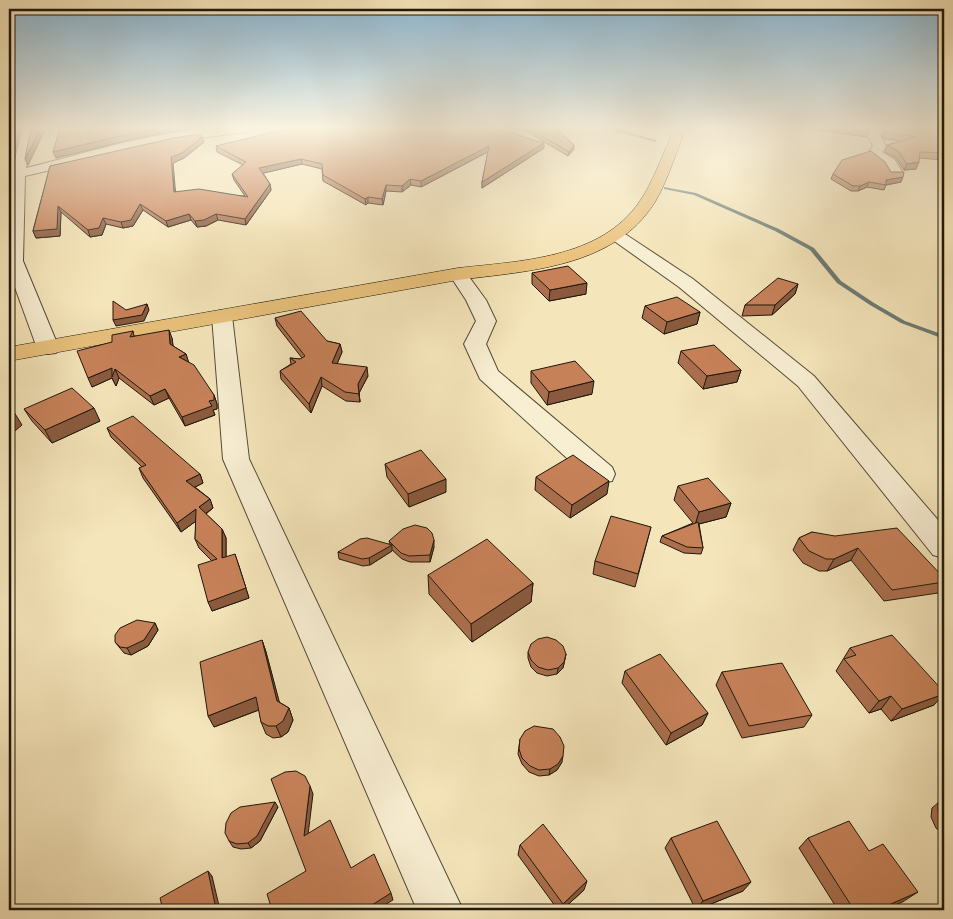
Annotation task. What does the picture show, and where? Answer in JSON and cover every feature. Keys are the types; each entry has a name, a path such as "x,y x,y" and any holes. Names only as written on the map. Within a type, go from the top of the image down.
{"main road":[{"path":"9,354 458,274 532,263 584,252 616,235 644,208 660,171"}],"street":[{"path":"30,171 13,175 14,260 48,348"},
{"path":"616,235 686,283 806,380 944,547"},
{"path":"458,274 476,300 486,321 475,344 488,374 602,474"},
{"path":"222,316 236,459 440,910"}],"building":[{"path":"49,171 172,171 174,192 199,189 248,197 232,174 236,171 261,171 270,184 245,219 216,214 204,220 195,221 189,214 166,221 140,204 131,220 121,222 103,218 99,228 88,230 58,206 57,229 33,231"},
{"path":"323,171 441,171 421,181 410,179 402,186 386,185 382,199 368,197 365,199 323,175"},
{"path":"484,171 500,171 482,182"},
{"path":"835,171 904,172 903,177 886,180 886,185 869,182 860,186 853,186 833,174"},
{"path":"568,266 587,283 550,290 532,273"},
{"path":"778,278 798,284 775,305 745,305"},
{"path":"677,297 700,312 667,322 645,306"},
{"path":"113,301 126,310 147,304 142,315 113,320"},
{"path":"301,311 327,341 340,344 332,363 367,367 358,384 359,394 345,392 321,377 309,404 280,371 296,362 290,358 300,359 305,356 275,318"},
{"path":"169,330 170,344 186,354 179,357 194,365 214,395 214,400 209,401 212,406 182,417 165,389 150,396 115,369 112,377 112,368 88,378 77,351 112,342 112,335 133,331 130,337"},
{"path":"714,345 741,370 707,376 681,351"},
{"path":"575,361 594,381 549,392 531,371"},
{"path":"72,388 94,408 45,430 24,409"},
{"path":"133,416 200,474 186,481 210,499 199,507 222,529 222,558 235,554 246,588 208,602 198,565 217,559 195,539 196,509 177,523 139,468 146,465 107,428"},
{"path":"421,450 446,479 408,494 385,464"},
{"path":"573,455 609,481 572,505 536,477"},
{"path":"708,478 731,503 699,512 678,486"},
{"path":"611,516 651,527 638,574 595,561"},
{"path":"698,522 703,548 687,547 662,536"},
{"path":"415,525 427,528 432,533 434,540 430,555 409,556 401,553 389,541 403,529"},
{"path":"897,528 944,578 944,582 892,590 858,548 834,559 826,559 809,551 799,538 812,532 835,536"},
{"path":"367,538 392,545 369,558 362,559 338,552 360,539"},
{"path":"487,539 533,583 471,624 428,575"},
{"path":"137,620 155,623 144,640 127,648 120,647 115,642 115,635 120,628"},
{"path":"892,635 944,694 902,709 891,696 879,701 844,659 856,655 850,648"},
{"path":"547,637 556,640 563,646 566,654 564,662 558,668 548,670 538,667 531,660 528,652 531,644 538,639"},
{"path":"262,640 277,701 289,708 283,721 276,726 268,726 261,722 256,697 208,716 200,662"},
{"path":"660,654 708,713 671,733 625,671"},
{"path":"782,663 812,715 749,726 722,672"},
{"path":"534,726 553,729 560,737 564,746 563,756 558,764 550,769 539,770 530,766 522,758 519,749 520,739 525,731"},
{"path":"296,771 305,776 310,786 304,836 330,820 351,868 374,854 391,893 364,910 362,905 355,910 272,910 267,894 306,871 271,779 285,772"},
{"path":"944,798 944,824 938,811 938,802"},
{"path":"275,802 257,836 248,843 237,844 229,841 225,833 226,823 231,813 240,807"},
{"path":"717,821 751,882 703,901 671,838"},
{"path":"849,821 869,851 883,844 918,892 877,910 854,910 808,838"},
{"path":"543,824 587,881 563,904 520,845"},
{"path":"208,871 216,909 163,910 160,898"}],"waterway":[{"path":"665,188 695,194 777,230 812,249 839,282 872,304 903,322 944,337"}]}
